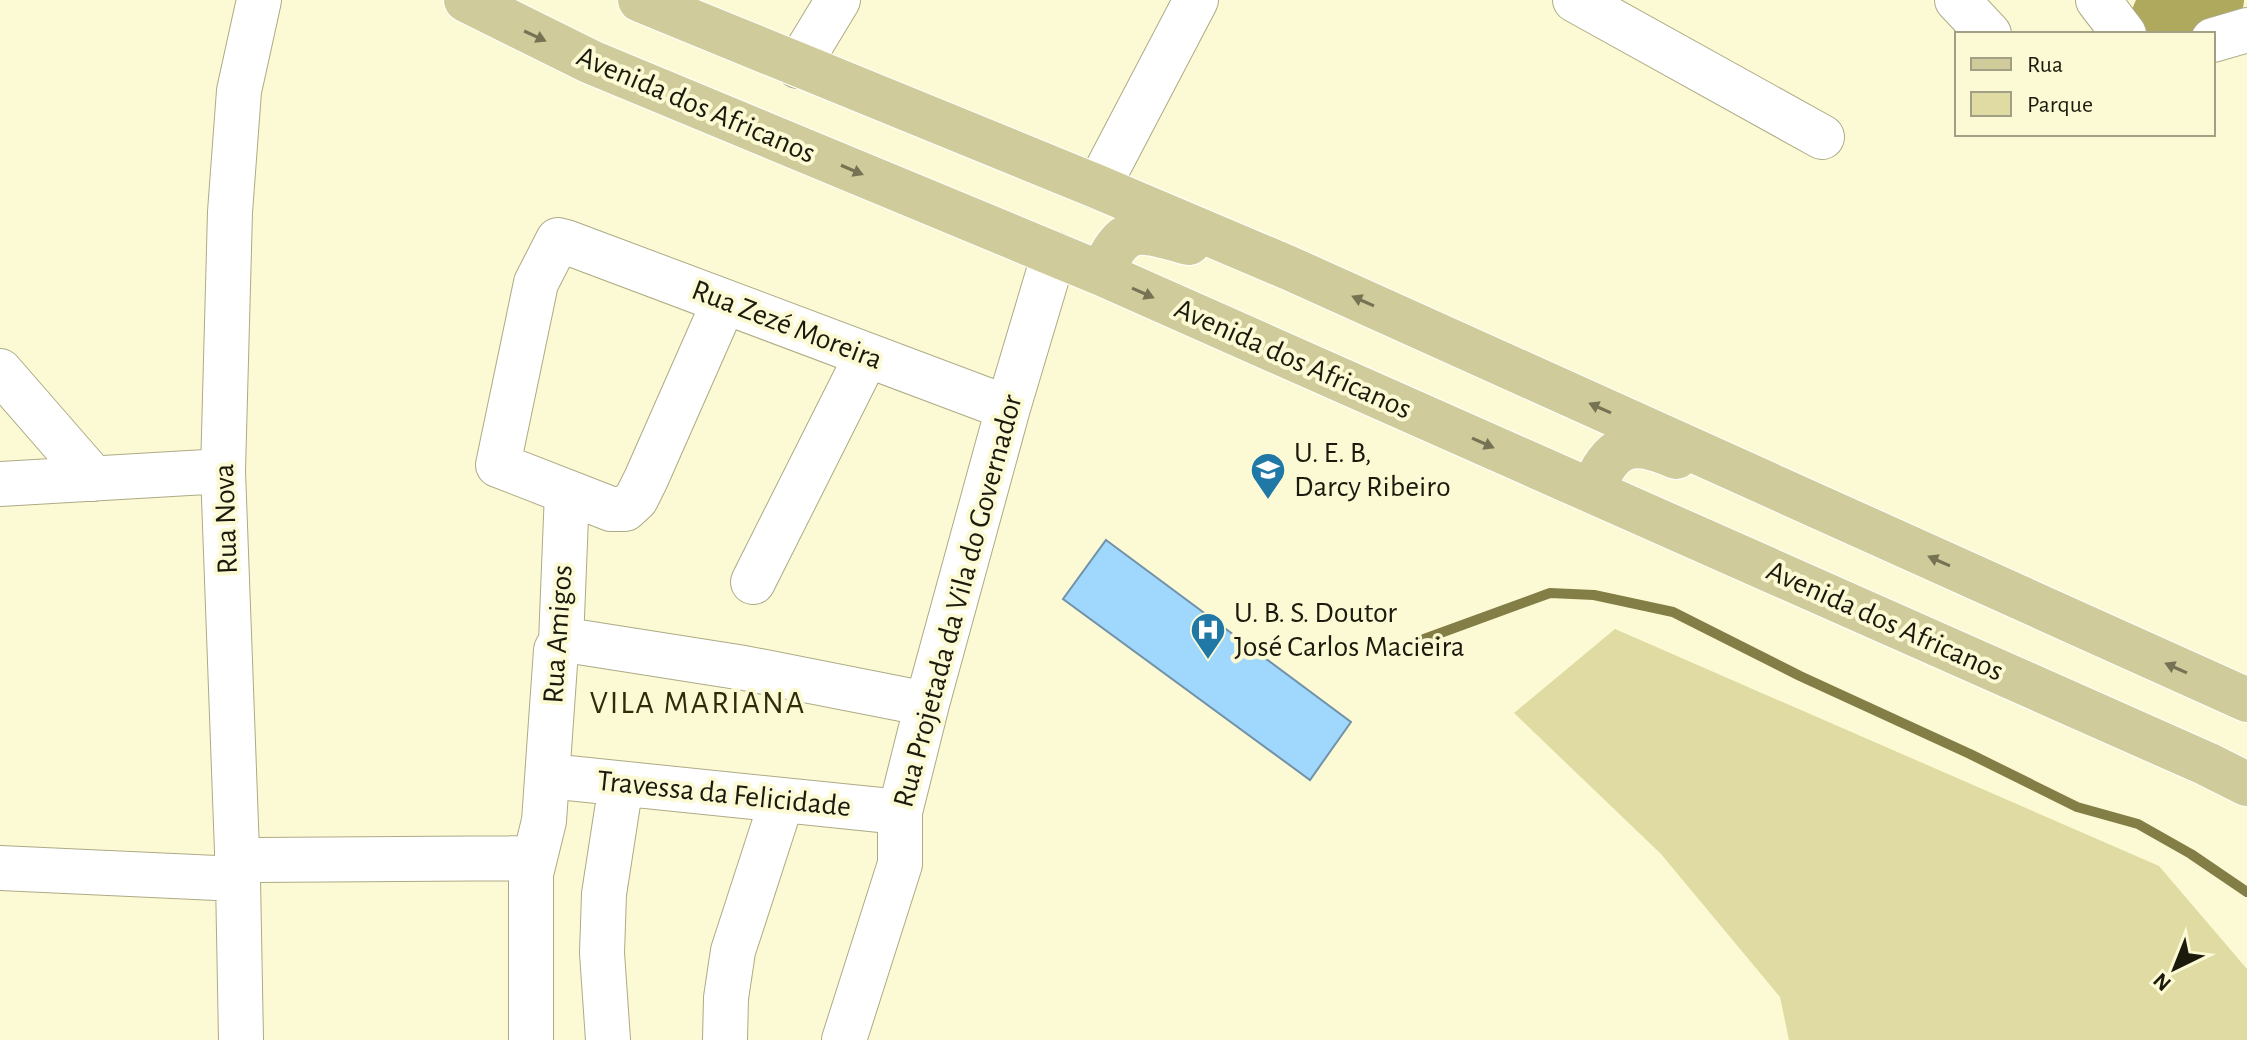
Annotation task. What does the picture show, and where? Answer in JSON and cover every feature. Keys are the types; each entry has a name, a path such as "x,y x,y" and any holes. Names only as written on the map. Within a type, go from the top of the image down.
{"main road":[{"name":"Avenida dos Africanos","path":"466,0 591,62 1102,274 2247,784"},
{"path":"640,0 1289,268 2247,700"},
{"path":"1102,274 1112,249 1137,232 1149,232 1289,268"},
{"path":"1592,491 1608,458 1618,451 1643,445 1800,514 1842,517"}],"street":[{"name":"Rua Nova","path":"241,1040 223,471 230,212 236,121 239,91 259,0"},
{"path":"798,66 838,0"},
{"path":"1098,187 1196,0"},
{"path":"1575,0 1822,137"},
{"path":"1957,0 1987,32"},
{"path":"2215,39 2247,30"},
{"name":"Rua Zezé Moreira","path":"567,492 498,465 536,283 558,240 1008,408"},
{"name":"Rua Projetada da Vila do Governador","path":"844,1040 900,864 900,812 927,704 1008,408 1054,254"},
{"path":"567,492 611,509 625,509 636,499 724,302"},
{"path":"753,582 867,355"},
{"path":"0,371 94,479"},
{"path":"0,484 223,471"},
{"name":"Rua Amigos","path":"531,1040 531,874 544,821 549,776 556,650 561,642 567,492"},
{"path":"561,642 566,640 635,649 927,704"},
{"name":"Travessa da Felicidade","path":"549,776 900,812"},
{"path":"608,1040 602,953 604,894 621,784"},
{"path":"725,1040 726,998 733,951 782,800"},
{"path":"0,868 238,870 534,858"}],"green space":[{"path":"1615,629 2159,866 2247,969 2247,1040 1789,1040 1780,997 1661,854 1514,713"}],"building":[{"name":"U. B. S. Doutor José Carlos Macieira","path":"1106,540 1351,722 1310,780 1063,599"}],"waterway":[{"path":"2162,15 2214,0"},
{"path":"1424,639 1550,593 1594,595 1673,612 1800,676 2077,807 2138,824 2191,854 2247,892"}],"place":[{"name":"U. E. B, Darcy Ribeiro","path":"1268,501"},
{"name":"U. B. S. Doutor José Carlos Macieira","path":"1208,661"}],"district":[{"name":"VILA MARIANA","path":"698,703"}]}
